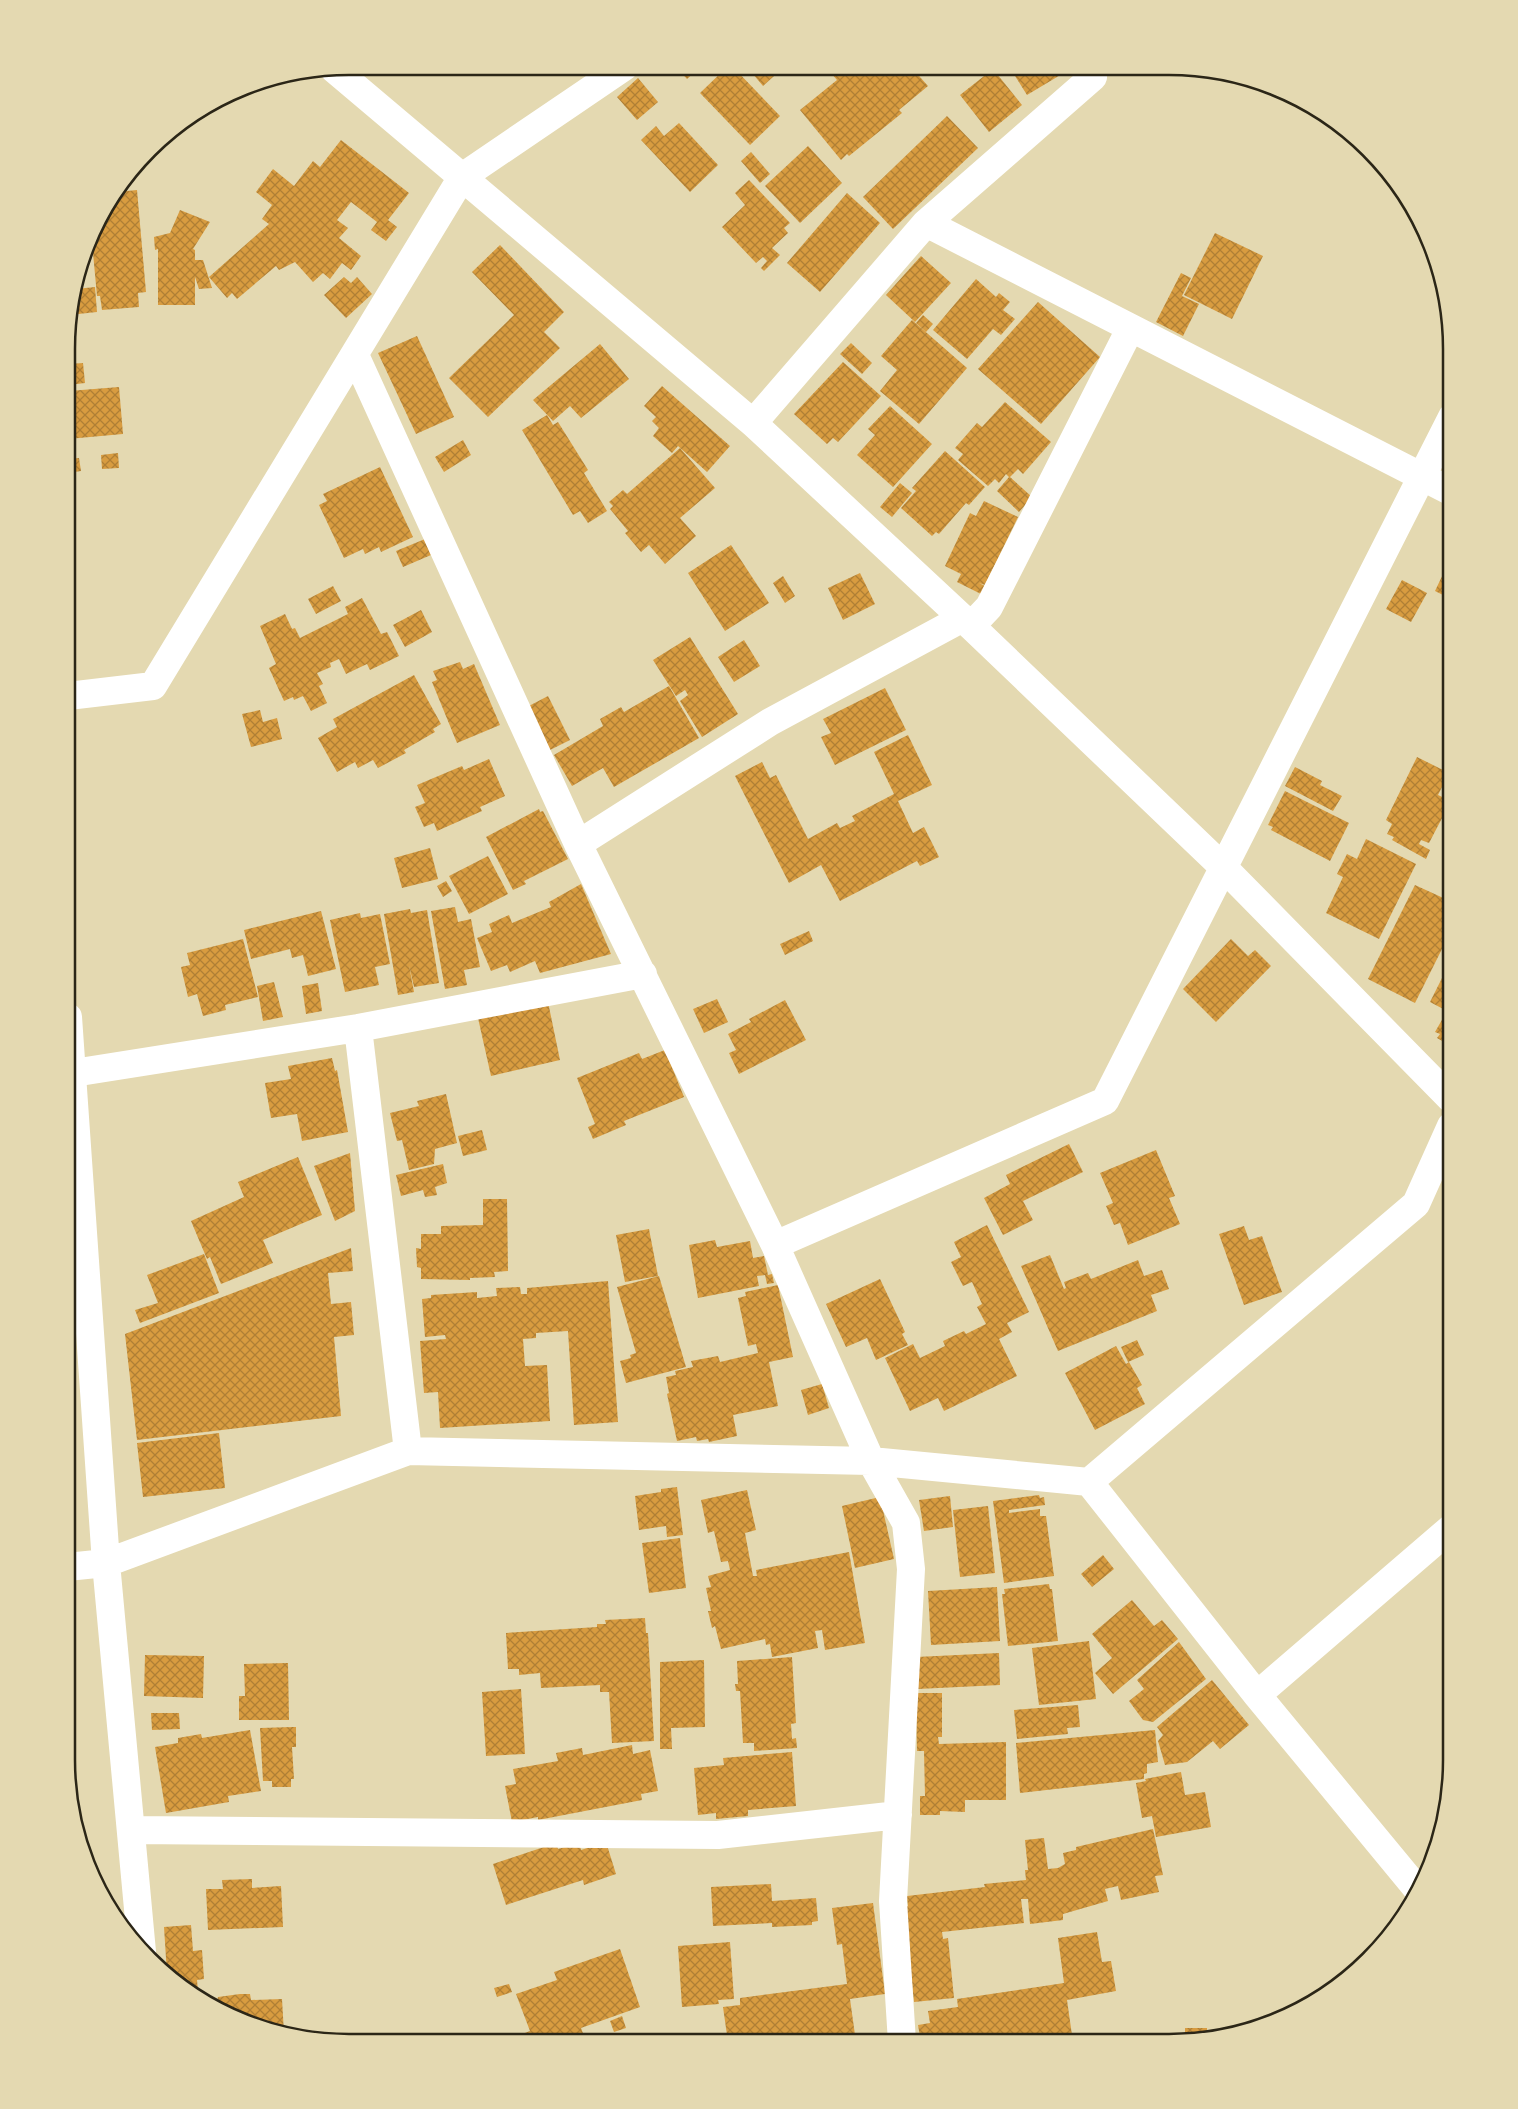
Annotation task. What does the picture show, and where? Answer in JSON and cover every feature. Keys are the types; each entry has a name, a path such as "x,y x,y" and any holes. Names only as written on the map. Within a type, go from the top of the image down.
{"street":[{"path":"342,75 753,423 967,622 1224,869 1443,1091"},
{"path":"75,695 153,686 462,177 612,75"},
{"path":"753,423 926,223 1093,77 1092,75"},
{"path":"926,223 1130,329 1443,487"},
{"path":"578,844 770,722 967,622 989,608 1130,329"},
{"path":"355,355 578,844 775,1245 871,1461 906,1523 911,1569 893,1900 901,2034"},
{"path":"775,1245 1105,1101 1443,434"},
{"path":"75,1072 358,1028 643,974"},
{"path":"358,1028 408,1451"},
{"path":"75,1141 106,1562 141,1938"},
{"path":"75,1566 106,1562 408,1451 871,1461 1089,1482 1416,1204 1443,1144"},
{"path":"1089,1482 1257,1695 1413,1884"},
{"path":"1257,1695 1443,1535"},
{"path":"131,1830 718,1835 898,1815"}],"building":[{"path":"683,75 691,75 687,79"},
{"path":"719,75 741,75 780,116 750,145 700,93"},
{"path":"754,75 775,75 763,86"},
{"path":"833,75 918,75 928,86 899,110 902,113 849,156 847,154 841,160 800,110 837,80"},
{"path":"985,75 998,75 1022,105 989,132 960,95"},
{"path":"1014,75 1060,75 1027,95"},
{"path":"638,78 658,102 637,120 617,97"},
{"path":"947,116 978,148 893,229 863,197"},
{"path":"679,123 718,165 690,192 641,140 656,126 664,136"},
{"path":"341,140 409,193 388,220 397,227 386,241 371,230 377,222 351,202 337,220 348,228 339,238 361,256 351,270 342,263 330,279 323,273 313,282 295,262 279,270 276,266 237,299 232,293 227,298 209,277 269,224 262,219 272,205 256,192 273,169 294,186 313,161 320,167"},
{"path":"808,146 842,183 800,223 765,186"},
{"path":"751,152 770,174 760,183 741,161"},
{"path":"749,180 790,223 784,228 788,233 772,248 780,255 764,271 761,268 767,261 763,257 756,263 722,227 745,205 735,193"},
{"path":"137,190 146,292 138,293 139,307 102,310 100,296 97,296 93,253 103,228 125,191"},
{"path":"847,193 880,223 820,292 787,263"},
{"path":"180,210 210,222 193,249 195,250 195,260 203,260 212,288 199,289 195,277 195,305 158,305 158,249 155,250 154,237 170,233"},
{"path":"1215,233 1263,256 1232,319 1184,295"},
{"path":"500,245 564,312 544,332 560,348 488,417 449,378 514,315 472,272"},
{"path":"921,256 951,283 915,322 886,295"},
{"path":"1181,273 1191,278 1182,296 1199,304 1183,336 1156,322"},
{"path":"344,277 351,283 357,277 372,294 346,318 324,295"},
{"path":"976,279 996,297 999,293 1010,302 1003,310 1015,319 1001,335 993,329 967,359 933,330"},
{"path":"95,287 97,312 77,314 82,288"},
{"path":"1038,302 1100,357 1041,424 978,369"},
{"path":"923,315 933,324 926,332 916,323"},
{"path":"912,320 967,368 919,424 880,391 897,370 881,356"},
{"path":"417,336 454,417 416,434 378,353"},
{"path":"851,343 872,363 862,374 840,354"},
{"path":"600,344 629,379 581,418 570,406 553,421 533,400"},
{"path":"843,362 881,396 838,442 833,438 827,444 794,414"},
{"path":"83,363 85,383 75,384 75,364"},
{"path":"662,386 730,446 707,472 678,446 672,453 653,436 659,428 652,421 656,417 644,406"},
{"path":"119,387 123,434 75,438 75,391"},
{"path":"1005,402 1051,442 1023,474 1018,469 1010,477 1032,497 1019,512 997,491 1009,477 1006,474 999,483 995,479 988,486 958,460 963,454 955,448 977,423 982,427"},
{"path":"890,406 932,444 893,487 857,455 875,435 868,429"},
{"path":"547,415 553,425 558,422 588,470 584,473 607,511 588,523 580,511 573,515 522,430"},
{"path":"463,440 471,455 444,472 435,457"},
{"path":"680,448 715,488 680,518 696,536 665,564 649,545 641,552 625,533 628,531 610,509 613,506 609,502 623,490 627,494"},
{"path":"945,451 985,487 969,505 966,503 939,534 936,532 932,536 901,508 916,491 912,488"},
{"path":"118,453 119,468 102,469 101,455"},
{"path":"75,458 79,458 81,471 75,472"},
{"path":"380,467 413,537 381,552 379,547 365,554 363,549 344,558 319,505 327,501 323,494"},
{"path":"900,483 912,493 892,517 880,507"},
{"path":"984,501 1018,517 985,585 979,583 985,586 981,594 957,582 961,574 945,566 970,513 976,516"},
{"path":"425,539 431,555 403,567 396,551"},
{"path":"731,545 769,603 725,631 688,573"},
{"path":"860,573 875,604 843,620 828,588"},
{"path":"1443,574 1443,595 1435,591"},
{"path":"783,576 795,596 785,603 773,583"},
{"path":"1402,580 1427,593 1411,622 1386,609"},
{"path":"333,586 341,601 316,614 308,599"},
{"path":"362,598 381,634 387,632 399,656 370,670 367,664 346,674 339,659 330,663 331,667 317,673 323,684 319,686 327,703 311,711 303,696 294,700 293,697 284,701 269,668 276,664 260,626 285,614 292,629 295,628 300,638 348,614 345,607"},
{"path":"421,610 432,632 405,647 393,625"},
{"path":"690,637 738,714 702,737 680,701 688,695 685,690 676,696 653,660"},
{"path":"744,640 760,666 734,682 718,657"},
{"path":"460,662 463,669 474,664 500,725 457,743 432,682 437,680 433,671"},
{"path":"414,675 441,724 433,729 435,732 404,750 406,753 378,768 373,760 358,768 355,762 337,772 318,738 337,727 333,719"},
{"path":"669,686 699,738 614,787 603,768 572,786 554,755 603,726 600,719 621,707 624,712"},
{"path":"885,688 906,730 835,765 821,737 831,733 823,719"},
{"path":"548,696 570,740 548,751 527,707"},
{"path":"260,710 263,722 277,718 282,739 251,747 242,714"},
{"path":"908,735 932,785 898,801 913,833 924,827 939,857 920,866 917,861 840,901 821,865 789,883 735,776 762,762 770,778 776,775 808,839 837,823 840,828 855,821 852,816 894,794 874,752"},
{"path":"1417,757 1443,770 1443,785 1438,795 1443,797 1443,816 1429,843 1421,840 1419,844 1430,850 1426,859 1392,840 1394,837 1387,834 1392,824 1386,820"},
{"path":"489,759 505,796 480,807 482,811 437,831 434,823 424,827 415,807 425,803 417,785 462,766 464,770"},
{"path":"1295,767 1322,781 1320,785 1342,796 1333,811 1285,786"},
{"path":"1285,791 1349,823 1330,861 1271,830 1273,827 1268,825"},
{"path":"539,809 540,812 543,811 568,859 524,881 526,884 513,890 486,837"},
{"path":"1366,839 1416,864 1379,939 1326,913 1343,877 1337,874 1347,854 1357,859"},
{"path":"430,848 438,879 402,888 394,858"},
{"path":"488,856 508,894 469,914 449,876"},
{"path":"446,881 452,891 443,897 437,886"},
{"path":"581,884 611,954 540,973 535,961 510,972 507,965 491,971 477,938 492,932 489,924 509,915 512,923 551,907 549,902"},
{"path":"1415,885 1443,898 1443,947 1415,1003 1368,979"},
{"path":"455,907 458,922 471,919 480,967 464,970 467,985 445,989 431,911"},
{"path":"410,909 411,913 427,910 439,983 414,987 409,965 414,992 398,995 384,914"},
{"path":"321,911 336,969 308,976 303,955 292,958 290,949 251,959 244,930"},
{"path":"360,913 361,918 380,914 390,964 375,967 379,985 345,992 330,920"},
{"path":"809,931 813,941 785,955 780,944"},
{"path":"243,939 258,997 225,1005 226,1010 203,1016 197,994 188,997 181,967 190,965 187,953"},
{"path":"1231,939 1248,956 1255,950 1271,966 1216,1022 1183,989"},
{"path":"1443,976 1443,1009 1430,1002"},
{"path":"274,982 283,1017 263,1021 257,986"},
{"path":"318,983 322,1011 306,1014 302,986"},
{"path":"717,999 728,1022 704,1033 693,1009"},
{"path":"785,1000 806,1040 739,1074 729,1053 736,1050 728,1034 751,1022 749,1019"},
{"path":"548,1002 560,1060 491,1076 478,1018"},
{"path":"1443,1018 1443,1041 1437,1038 1440,1034 1435,1032"},
{"path":"665,1050 684,1097 624,1121 626,1125 593,1139 588,1127 595,1124 577,1078 639,1053 642,1059"},
{"path":"332,1058 335,1071 337,1070 348,1132 302,1141 297,1114 271,1118 265,1083 291,1079 288,1066"},
{"path":"446,1094 457,1143 435,1149 434,1164 409,1170 402,1140 397,1141 390,1113 419,1106 417,1101"},
{"path":"482,1130 487,1150 463,1156 458,1136"},
{"path":"1069,1144 1083,1172 1023,1201 1033,1220 1003,1235 984,1198 1010,1184 1006,1175"},
{"path":"1156,1150 1175,1196 1169,1198 1180,1224 1128,1245 1120,1223 1114,1225 1106,1206 1113,1203 1100,1173"},
{"path":"350,1153 355,1211 335,1221 314,1166"},
{"path":"298,1157 322,1215 263,1240 273,1263 221,1284 210,1257 207,1259 191,1221 244,1197 238,1182"},
{"path":"443,1164 447,1183 435,1187 437,1195 425,1197 423,1190 401,1196 396,1175"},
{"path":"483,1199 507,1199 508,1271 494,1272 495,1277 470,1278 470,1280 421,1279 421,1268 417,1267 416,1248 421,1249 421,1234 441,1234 441,1226 483,1225"},
{"path":"987,1225 1029,1312 1007,1323 1012,1332 999,1339 1017,1376 944,1411 938,1398 910,1411 885,1358 913,1344 920,1358 945,1346 943,1341 964,1331 966,1334 986,1324 977,1307 982,1304 972,1282 963,1286 951,1262 961,1257 954,1242"},
{"path":"1244,1226 1249,1240 1262,1236 1282,1292 1244,1305 1219,1234"},
{"path":"649,1229 658,1276 625,1282 616,1235"},
{"path":"715,1240 717,1247 750,1241 753,1258 764,1256 768,1275 772,1274 774,1283 767,1284 765,1275 757,1276 759,1286 698,1298 689,1245"},
{"path":"351,1248 353,1271 328,1273 331,1304 351,1302 354,1335 334,1337 341,1416 137,1440 125,1334"},
{"path":"204,1254 219,1293 140,1323 135,1310 158,1303 147,1275"},
{"path":"1050,1255 1064,1289 1066,1288 1064,1282 1088,1273 1091,1279 1138,1260 1144,1276 1162,1270 1169,1289 1151,1295 1157,1311 1058,1351 1021,1266"},
{"path":"659,1276 686,1367 626,1383 620,1361 631,1358 630,1355 636,1353 617,1287"},
{"path":"880,1279 905,1332 902,1334 908,1345 876,1360 867,1338 846,1347 826,1304"},
{"path":"608,1281 618,1422 574,1425 568,1331 536,1333 536,1338 523,1339 525,1366 547,1365 550,1421 440,1428 438,1392 424,1393 420,1341 446,1339 445,1335 425,1337 422,1299 431,1298 431,1295 477,1292 477,1298 497,1296 496,1288 520,1287 521,1294 527,1294 527,1288"},
{"path":"778,1285 793,1357 769,1362 778,1406 733,1415 737,1436 709,1442 708,1439 697,1441 696,1437 677,1441 667,1394 669,1393 666,1377 676,1375 675,1371 693,1367 691,1361 718,1356 720,1362 758,1353 756,1344 748,1346 738,1298 746,1296 745,1292"},
{"path":"1137,1340 1144,1355 1128,1362 1121,1347"},
{"path":"1116,1346 1126,1364 1129,1362 1142,1385 1137,1388 1145,1404 1095,1430 1065,1373"},
{"path":"822,1384 829,1408 808,1415 801,1390"},
{"path":"219,1433 225,1488 143,1497 137,1443"},
{"path":"677,1487 683,1535 667,1537 666,1526 639,1530 635,1496 661,1492 661,1489"},
{"path":"747,1490 756,1530 745,1533 753,1576 757,1576 756,1570 849,1552 865,1643 825,1650 822,1630 815,1631 818,1648 772,1657 770,1644 766,1645 765,1639 721,1649 715,1626 712,1628 708,1611 711,1611 706,1588 711,1587 708,1576 730,1570 728,1561 721,1562 714,1531 708,1533 701,1500"},
{"path":"1039,1495 1040,1498 1044,1497 1045,1505 1009,1510 1009,1513 1040,1509 1040,1516 1046,1516 1054,1576 1004,1583 993,1501"},
{"path":"950,1496 953,1527 924,1531 919,1500"},
{"path":"880,1497 894,1559 855,1568 842,1506"},
{"path":"988,1506 995,1573 960,1577 953,1510"},
{"path":"680,1538 686,1588 649,1593 642,1543"},
{"path":"1103,1555 1114,1569 1092,1587 1081,1574"},
{"path":"1049,1584 1050,1589 1052,1589 1058,1641 1008,1646 1002,1594 1005,1594 1004,1589"},
{"path":"997,1587 1000,1641 931,1645 928,1591"},
{"path":"1132,1600 1154,1626 1162,1620 1178,1639 1113,1694 1095,1673 1112,1658 1092,1634"},
{"path":"645,1618 646,1633 648,1633 654,1741 612,1743 609,1692 600,1692 600,1685 541,1688 540,1673 519,1675 519,1669 508,1669 506,1633 597,1627 597,1624 606,1624 605,1620"},
{"path":"1089,1641 1096,1699 1039,1705 1032,1648"},
{"path":"1179,1642 1206,1679 1153,1722 1143,1720 1129,1701 1144,1689 1137,1680"},
{"path":"999,1653 1000,1685 918,1689 916,1657"},
{"path":"145,1655 204,1656 203,1698 144,1696"},
{"path":"792,1657 796,1723 791,1724 792,1739 796,1738 797,1748 754,1751 754,1743 743,1743 740,1691 736,1691 735,1684 738,1684 737,1661"},
{"path":"704,1660 705,1727 671,1728 672,1749 660,1749 660,1662"},
{"path":"288,1663 289,1720 239,1720 239,1696 245,1696 244,1664"},
{"path":"1212,1680 1249,1725 1220,1749 1213,1741 1187,1762 1165,1765 1158,1741 1163,1735 1157,1727"},
{"path":"521,1689 525,1754 486,1756 482,1692"},
{"path":"916,1693 942,1693 942,1737 938,1737 939,1744 1006,1742 1006,1800 965,1800 965,1812 940,1811 940,1815 920,1815 920,1796 925,1796 924,1751 917,1751"},
{"path":"1078,1705 1080,1727 1067,1728 1068,1734 1017,1739 1014,1710"},
{"path":"151,1713 179,1713 180,1729 152,1730"},
{"path":"296,1727 296,1747 292,1747 294,1779 291,1779 291,1787 272,1787 272,1781 263,1781 260,1728"},
{"path":"250,1730 261,1791 228,1796 229,1802 166,1813 155,1747 178,1743 178,1738 201,1734 202,1738"},
{"path":"1155,1730 1158,1762 1147,1764 1147,1773 1144,1774 1144,1779 1020,1793 1016,1743"},
{"path":"632,1745 633,1754 650,1750 658,1791 641,1794 642,1800 538,1820 538,1817 512,1822 505,1786 516,1784 513,1769 558,1761 556,1753 582,1748 583,1755"},
{"path":"792,1752 796,1806 748,1810 748,1816 716,1819 716,1813 698,1815 694,1768 724,1765 723,1758"},
{"path":"1181,1772 1185,1795 1205,1792 1211,1827 1156,1837 1152,1816 1142,1818 1136,1783 1146,1781 1145,1779"},
{"path":"1153,1829 1163,1875 1155,1876 1159,1892 1121,1900 1118,1886 1105,1889 1108,1901 1063,1914 1063,1920 1030,1924 1028,1899 1021,1899 1024,1923 942,1932 943,1939 948,1938 954,1998 914,2002 904,1907 908,1906 907,1896 985,1887 984,1884 1026,1880 1025,1870 1028,1870 1025,1840 1044,1838 1048,1869 1058,1868 1065,1864 1063,1853 1076,1850 1076,1847"},
{"path":"606,1842 616,1874 584,1885 583,1880 506,1905 493,1864 556,1843 558,1849 579,1843 581,1850"},
{"path":"252,1879 252,1888 281,1886 283,1927 208,1930 206,1889 223,1889 222,1880"},
{"path":"771,1884 772,1901 816,1898 818,1921 812,1922 812,1925 772,1927 772,1923 713,1926 711,1887"},
{"path":"873,1903 885,1994 850,1999 855,2034 727,2034 723,2007 740,2005 740,1998 847,1984 842,1944 837,1945 832,1908"},
{"path":"191,1925 193,1951 202,1950 204,1979 197,1980 198,1988 166,1965 164,1927"},
{"path":"1097,1932 1102,1962 1111,1961 1116,1991 1067,2000 1072,2034 920,2034 918,2025 930,2023 928,2011 958,2007 957,1999 1064,1983 1058,1938"},
{"path":"730,1942 734,1999 718,2000 719,2004 682,2007 678,1946"},
{"path":"620,1949 640,2007 581,2028 583,2034 522,2034 530,2031 516,1994 557,1980 554,1972"},
{"path":"509,1984 512,1992 497,1997 494,1988"},
{"path":"250,1994 251,2000 282,1999 284,2026 228,2006 217,2000 218,1997"},
{"path":"622,2016 626,2028 614,2032 610,2021"},
{"path":"1185,2028 1207,2028 1207,2032 1185,2033"}]}
